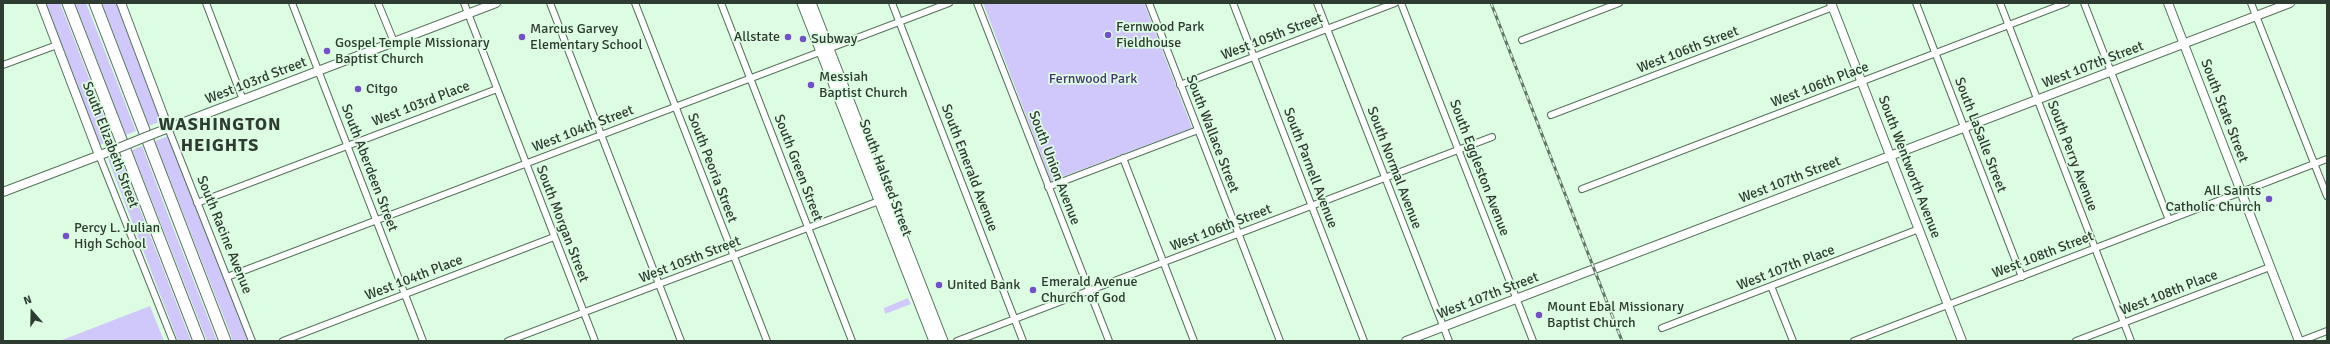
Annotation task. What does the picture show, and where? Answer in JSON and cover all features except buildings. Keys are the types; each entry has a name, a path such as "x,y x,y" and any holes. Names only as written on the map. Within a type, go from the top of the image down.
{"highway":[{"path":"68,3 199,341"},
{"path":"95,3 225,341"}],"main road":[{"name":"South Halsted Street","path":"802,3 825,50"},
{"name":"South Halsted Street","path":"811,3 825,50 883,199 934,341"},
{"name":"South Halsted Street","path":"883,199 943,341"}],"street":[{"name":"South Elizabeth Street","path":"41,3 99,155 173,341"},
{"name":"South Racine Avenue","path":"121,3 197,203 252,341"},
{"path":"206,3 243,100"},
{"name":"South Aberdeen Street","path":"292,3 423,341"},
{"path":"378,3 394,42"},
{"name":"South Morgan Street","path":"464,3 595,341"},
{"name":"West 103rd Street","path":"3,192 496,3"},
{"path":"550,3 682,341"},
{"name":"South Peoria Street","path":"635,3 767,341"},
{"name":"South Green Street","path":"721,3 852,341"},
{"name":"South Emerald Avenue","path":"892,3 1023,341"},
{"name":"West 104th Street","path":"227,277 948,3"},
{"name":"South Union Avenue","path":"977,3 1109,341"},
{"name":"South Wallace Street","path":"1149,3 1280,341"},
{"name":"South Parnell Avenue","path":"1233,3 1364,341"},
{"name":"South Normal Avenue","path":"1317,3 1449,341"},
{"name":"West 105th Street","path":"1180,85 1395,3"},
{"name":"South Eggleston Avenue","path":"1402,3 1534,341"},
{"path":"1522,40 1619,3"},
{"name":"South LaSalle Street","path":"1916,3 2022,276"},
{"name":"South Perry Avenue","path":"2000,3 2130,341"},
{"name":"West 106th Place","path":"1582,189 2066,3"},
{"path":"2084,3 2169,220"},
{"name":"South State Street","path":"2168,3 2300,341"},
{"path":"2251,3 2327,196"},
{"name":"West 107th Street","path":"1406,341 2290,3"},
{"name":"West 106th Street","path":"1551,115 1832,5"},
{"name":"South Wentworth Avenue","path":"1832,5 1962,341"},
{"path":"3,65 57,45"},
{"name":"West 103rd Place","path":"197,203 497,88"},
{"path":"1048,187 1198,130"},
{"name":"West 106th Street","path":"957,341 1492,137"},
{"path":"1123,158 1194,341"},
{"name":"West 108th Street","path":"1854,341 2327,159"},
{"name":"West 105th Street","path":"508,341 883,199"},
{"name":"West 107th Place","path":"1662,328 1919,230"},
{"name":"West 104th Place","path":"283,341 554,237"},
{"name":"West 108th Place","path":"2076,341 2270,267"},
{"path":"1772,286 1793,341"},
{"path":"2300,341 2327,331"}],"green space":[{"path":"44,3 60,3 113,140 99,145"},
{"path":"75,3 86,3 136,131 126,135"},
{"path":"102,3 116,3 162,121 149,126"},
{"name":"Fernwood Park","path":"983,3 1144,3 1192,128 1051,181"},
{"path":"168,136 248,341 233,341 155,141"},
{"path":"142,146 217,341 207,341 132,150"},
{"path":"119,155 191,341 178,341 108,159"},
{"path":"908,298 911,304 885,314 884,308"},
{"path":"150,306 164,341 62,340"}],"railway":[{"path":"1491,3 1622,341"}],"place":[{"name":"Fernwood Park Fieldhouse","path":"1108,35"},
{"name":"Marcus Garvey Elementary School","path":"522,37"},
{"name":"Allstate","path":"788,37"},
{"name":"Subway","path":"803,39"},
{"name":"Gospel Temple Missionary Baptist Church","path":"327,51"},
{"name":"Messiah Baptist Church","path":"811,85"},
{"name":"Citgo","path":"358,89"},
{"name":"All Saints Catholic Church","path":"2269,199"},
{"name":"Percy L. Julian High School","path":"66,236"},
{"name":"United Bank","path":"939,285"},
{"name":"Emerald Avenue Church of God","path":"1033,290"},
{"name":"Mount Ebal Missionary Baptist Church","path":"1539,315"}],"district":[{"name":"WASHINGTON HEIGHTS","path":"220,135"}]}
